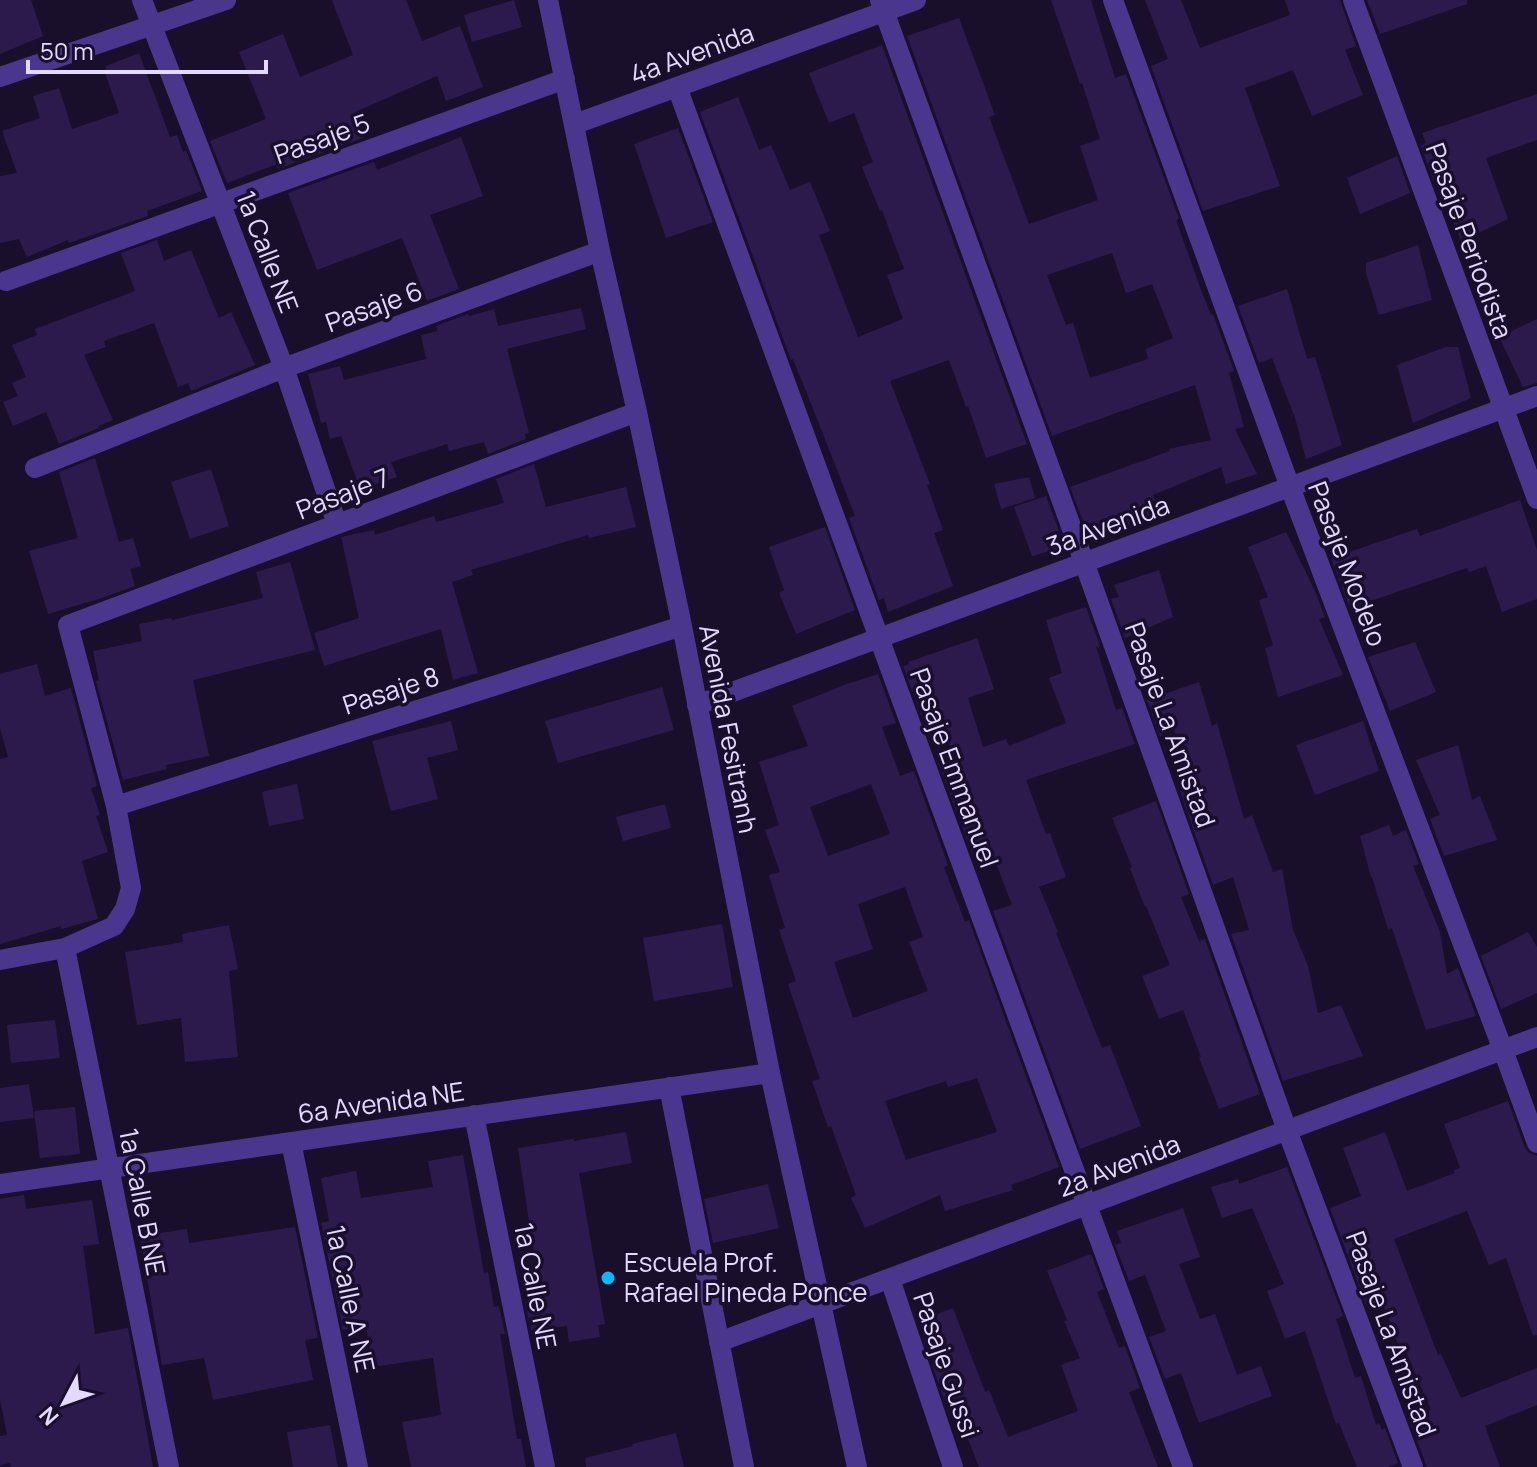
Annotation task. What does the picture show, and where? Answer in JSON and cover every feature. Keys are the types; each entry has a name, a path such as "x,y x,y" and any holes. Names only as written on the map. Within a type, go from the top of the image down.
{"street":[{"name":"1a Calle NE","path":"142,0 284,368 337,524"},
{"path":"0,77 226,0"},
{"name":"Avenida Fesitranh","path":"548,0 682,626 770,1073 857,1467"},
{"name":"4a Avenida","path":"575,124 882,6 916,0"},
{"name":"Pasaje Modelo","path":"1113,0 1290,487 1537,1143"},
{"name":"Pasaje Periodista","path":"1353,0 1537,499"},
{"name":"Pasaje La Amistad","path":"882,6 1287,1130 1413,1467"},
{"name":"Pasaje 5","path":"6,281 565,79"},
{"name":"Pasaje Emmanuel","path":"677,87 1183,1467"},
{"name":"Pasaje 6","path":"35,468 284,368 600,251"},
{"name":"3a Avenida","path":"697,705 1537,396"},
{"name":"Pasaje 7","path":"116,806 68,625 637,412"},
{"name":"Pasaje 8","path":"116,806 682,626"},
{"path":"0,960 65,948 114,926 125,909 131,888 116,806"},
{"name":"1a Calle B NE","path":"65,948 169,1467"},
{"name":"2a Avenida","path":"719,1342 1537,1037"},
{"name":"6a Avenida NE","path":"0,1184 770,1073"},
{"path":"669,1087 744,1467"},
{"name":"1a Calle NE","path":"474,1115 545,1467"},
{"name":"1a Calle A NE","path":"291,1142 358,1467"},
{"name":"Pasaje Gussi","path":"890,1279 953,1467"}],"building":[{"path":"0,0 31,0 43,36 0,54"},
{"path":"332,0 406,0 422,41 460,26 483,87 446,101 437,76 355,112 365,137 278,169 277,164 227,183 210,141 266,119 239,52 283,34 300,77 353,55"},
{"path":"514,0 522,27 472,42 464,15"},
{"path":"1051,0 1091,0 1115,78 1126,74 1179,219 1176,220 1200,287 1234,371 1229,373 1244,427 1235,429 1257,474 1226,484 1221,467 1153,495 1159,513 1090,539 1070,487 1169,449 1211,440 1195,385 1052,436 907,36 959,18 995,115 989,117 1029,224 1098,200 1080,146 1100,139","holes":["1112,253 1126,293 1152,284 1173,338 1146,349 1148,359 1090,378 1073,323 1066,325 1047,275"]},
{"path":"1145,0 1181,0 1200,48 1290,15 1285,0 1340,0 1356,46 1345,50 1363,95 1312,116 1293,70 1245,88 1280,186 1203,211 1151,66 1168,59"},
{"path":"1367,0 1467,0 1467,4 1380,34"},
{"path":"882,45 1027,444 986,458 949,360 890,381 930,484 927,485 943,530 934,533 953,586 888,612 884,598 879,600 849,518 855,516 791,360 700,112 738,97 759,150 771,145 790,190 810,182 830,231 819,235 858,337 903,319 887,275 904,269 862,167 873,162 854,113 829,123 809,73"},
{"path":"139,53 170,137 177,135 183,152 186,150 202,191 147,211 148,216 69,243 68,240 27,257 19,239 0,243 0,176 17,173 2,131 40,118 33,96 59,88 72,129 119,113 106,76 106,66"},
{"path":"1537,94 1537,140 1486,158 1508,219 1461,241 1421,146 1426,143 1422,133"},
{"path":"678,128 713,222 666,238 634,144"},
{"path":"461,137 483,196 430,215 459,289 427,301 402,238 317,270 288,193 374,162 377,170"},
{"path":"1397,156 1410,193 1360,214 1347,178"},
{"path":"157,240 164,261 191,250 219,318 231,312 255,365 191,391 188,383 178,387 154,323 104,341 106,347 84,355 113,420 59,444 46,412 13,426 3,402 18,396 12,383 26,377 12,345 37,335 35,329 135,291 121,253"},
{"path":"1418,245 1432,300 1379,315 1366,273 1366,263"},
{"path":"1287,289 1307,359 1315,357 1342,445 1306,459 1295,418 1272,358 1259,363 1238,306"},
{"path":"581,308 586,329 507,349 529,433 525,434 526,439 488,454 484,442 449,451 447,444 391,462 397,477 360,489 341,436 330,439 326,422 321,423 308,374 340,366 344,380 426,359 421,335 438,331 436,326 468,314 494,309 498,326"},
{"path":"1537,319 1537,383 1523,387 1499,337"},
{"path":"1446,347 1458,347 1471,398 1413,423 1397,365"},
{"path":"95,458 119,542 133,538 141,566 130,569 135,586 48,614 29,551 78,538 59,472"},
{"path":"534,464 546,507 626,487 636,527 589,538 588,535 471,570 473,575 452,582 478,673 453,680 441,629 324,666 314,633 359,618 341,537 374,530 375,535 434,516 436,522 504,503 496,479"},
{"path":"211,469 229,526 190,539 171,482"},
{"path":"1029,477 1035,498 1001,509 994,484"},
{"path":"1046,496 1065,547 1032,556 1014,507"},
{"path":"1520,500 1537,550 1537,599 1502,612 1486,566 1469,572 1467,568 1350,608 1331,558 1417,529 1420,536"},
{"path":"825,527 855,610 796,634 779,593 784,590 769,547"},
{"path":"1286,532 1315,591 1325,617 1319,619 1343,675 1278,697 1265,648 1273,645 1259,600 1268,597 1248,547"},
{"path":"290,562 315,650 193,680 209,756 166,765 167,769 123,780 96,681 99,680 93,651 142,641 139,624 172,620 263,598 256,572"},
{"path":"1159,570 1173,617 1125,638 1111,599 1119,597 1114,585"},
{"path":"1086,607 1100,646 1096,647 1116,710 1122,708 1135,744 1026,780 1066,877 1039,887 1102,1048 1110,1045 1141,1126 1080,1149 993,911 1012,905 991,850 973,856 938,762 953,757 938,708 921,714 903,666 977,638 994,689 968,698 983,747 1006,739 1009,746 1066,723 1049,678 1062,673 1046,620"},
{"path":"1415,642 1436,692 1390,711 1368,657"},
{"path":"37,664 45,696 71,688 97,786 91,788 108,852 82,861 98,919 0,944 0,759 8,757 0,728 0,674"},
{"path":"878,674 896,723 882,727 900,776 914,771 948,865 944,867 965,922 969,920 1059,1167 1011,1185 1013,1190 945,1211 940,1195 865,1228 851,1198 856,1195 812,1081 820,1079 788,984 796,981 779,930 785,928 769,875 780,872 765,830 779,825 759,762 808,746 792,706","holes":["871,784 890,834 828,856 810,807","905,887 923,937 909,942 928,991 853,1018 834,962 873,949 858,904","977,1078 997,1132 906,1160 885,1101 946,1081 948,1087"]},
{"path":"1199,682 1212,726 1217,723 1244,819 1252,815 1273,872 1282,869 1293,930 1308,966 1318,1013 1341,1005 1363,1056 1283,1081 1231,934 1249,930 1233,877 1213,885 1180,791 1197,784 1174,730 1160,736 1147,700"},
{"path":"662,687 674,730 558,763 545,721"},
{"path":"451,721 458,750 427,758 438,799 391,811 372,741"},
{"path":"1363,721 1379,771 1315,795 1296,745"},
{"path":"1458,745 1472,800 1480,796 1497,840 1444,856 1430,819 1440,815 1416,760"},
{"path":"297,784 304,819 269,826 262,792"},
{"path":"1156,801 1189,894 1181,897 1199,941 1205,939 1260,1094 1219,1109 1183,1010 1159,1019 1142,976 1170,965 1112,818"},
{"path":"665,804 671,828 623,841 616,817"},
{"path":"1389,825 1393,836 1406,830 1419,864 1413,866 1440,932 1447,974 1458,968 1476,1016 1426,1030 1392,928 1388,929 1360,836"},
{"path":"722,924 733,987 654,1001 643,938"},
{"path":"229,925 238,969 229,971 238,1057 185,1062 181,1018 137,1025 125,952 183,942 182,934"},
{"path":"1528,932 1537,947 1537,993 1501,1009 1481,956"},
{"path":"55,1020 60,1058 11,1063 7,1025"},
{"path":"29,1084 34,1118 0,1122 0,1088"},
{"path":"1508,1101 1525,1148 1537,1156 1537,1335 1533,1336 1506,1258 1489,1265 1467,1211 1394,1239 1438,1355 1441,1354 1461,1398 1537,1368 1537,1405 1485,1426 1500,1467 1427,1467 1409,1419 1431,1410 1405,1349 1400,1350 1382,1301 1367,1307 1330,1208 1361,1196 1343,1148 1385,1132 1407,1191 1455,1173 1454,1170 1460,1168 1444,1124"},
{"path":"75,1107 80,1154 40,1158 34,1111"},
{"path":"626,1132 632,1163 579,1173 605,1324 598,1325 600,1337 569,1342 567,1326 531,1330 525,1302 541,1299 518,1148"},
{"path":"463,1155 484,1273 488,1272 494,1307 499,1306 505,1334 500,1334 517,1439 521,1439 526,1467 411,1467 402,1422 441,1415 433,1358 373,1367 366,1326 343,1330 321,1223 329,1221 321,1178 356,1171 361,1198 433,1187 428,1161"},
{"path":"1287,1167 1343,1316 1336,1319 1355,1378 1361,1376 1376,1425 1379,1423 1382,1430 1385,1428 1398,1463 1388,1467 1357,1467 1339,1423 1336,1424 1305,1331 1285,1339 1267,1291 1284,1284 1252,1208 1222,1218 1211,1187 1238,1179 1239,1184"},
{"path":"768,1184 779,1228 713,1243 704,1199"},
{"path":"24,1195 26,1209 92,1200 99,1244 83,1246 95,1334 128,1328 153,1467 0,1465 0,1436 7,1435 0,1399 0,1199"},
{"path":"1183,1208 1200,1257 1179,1264 1200,1319 1215,1314 1237,1375 1261,1366 1272,1396 1199,1423 1181,1373 1165,1379 1149,1337 1166,1331 1145,1275 1129,1281 1115,1245 1121,1243 1117,1231"},
{"path":"295,1227 318,1338 305,1340 313,1380 213,1400 204,1358 162,1365 140,1236 187,1229 189,1243"},
{"path":"1091,1254 1104,1289 1097,1292 1119,1348 1125,1346 1140,1388 1129,1392 1158,1467 979,1467 953,1401 946,1404 932,1365 937,1363 921,1320 953,1308 985,1392 989,1390 1008,1437 1078,1411 1061,1365 1080,1358 1047,1271"},
{"path":"330,1425 338,1467 293,1467 287,1432"},
{"path":"676,1433 684,1467 586,1467 585,1458"}],"place":[{"name":"Escuela Prof. Rafael Pineda Ponce","path":"608,1278"}]}
